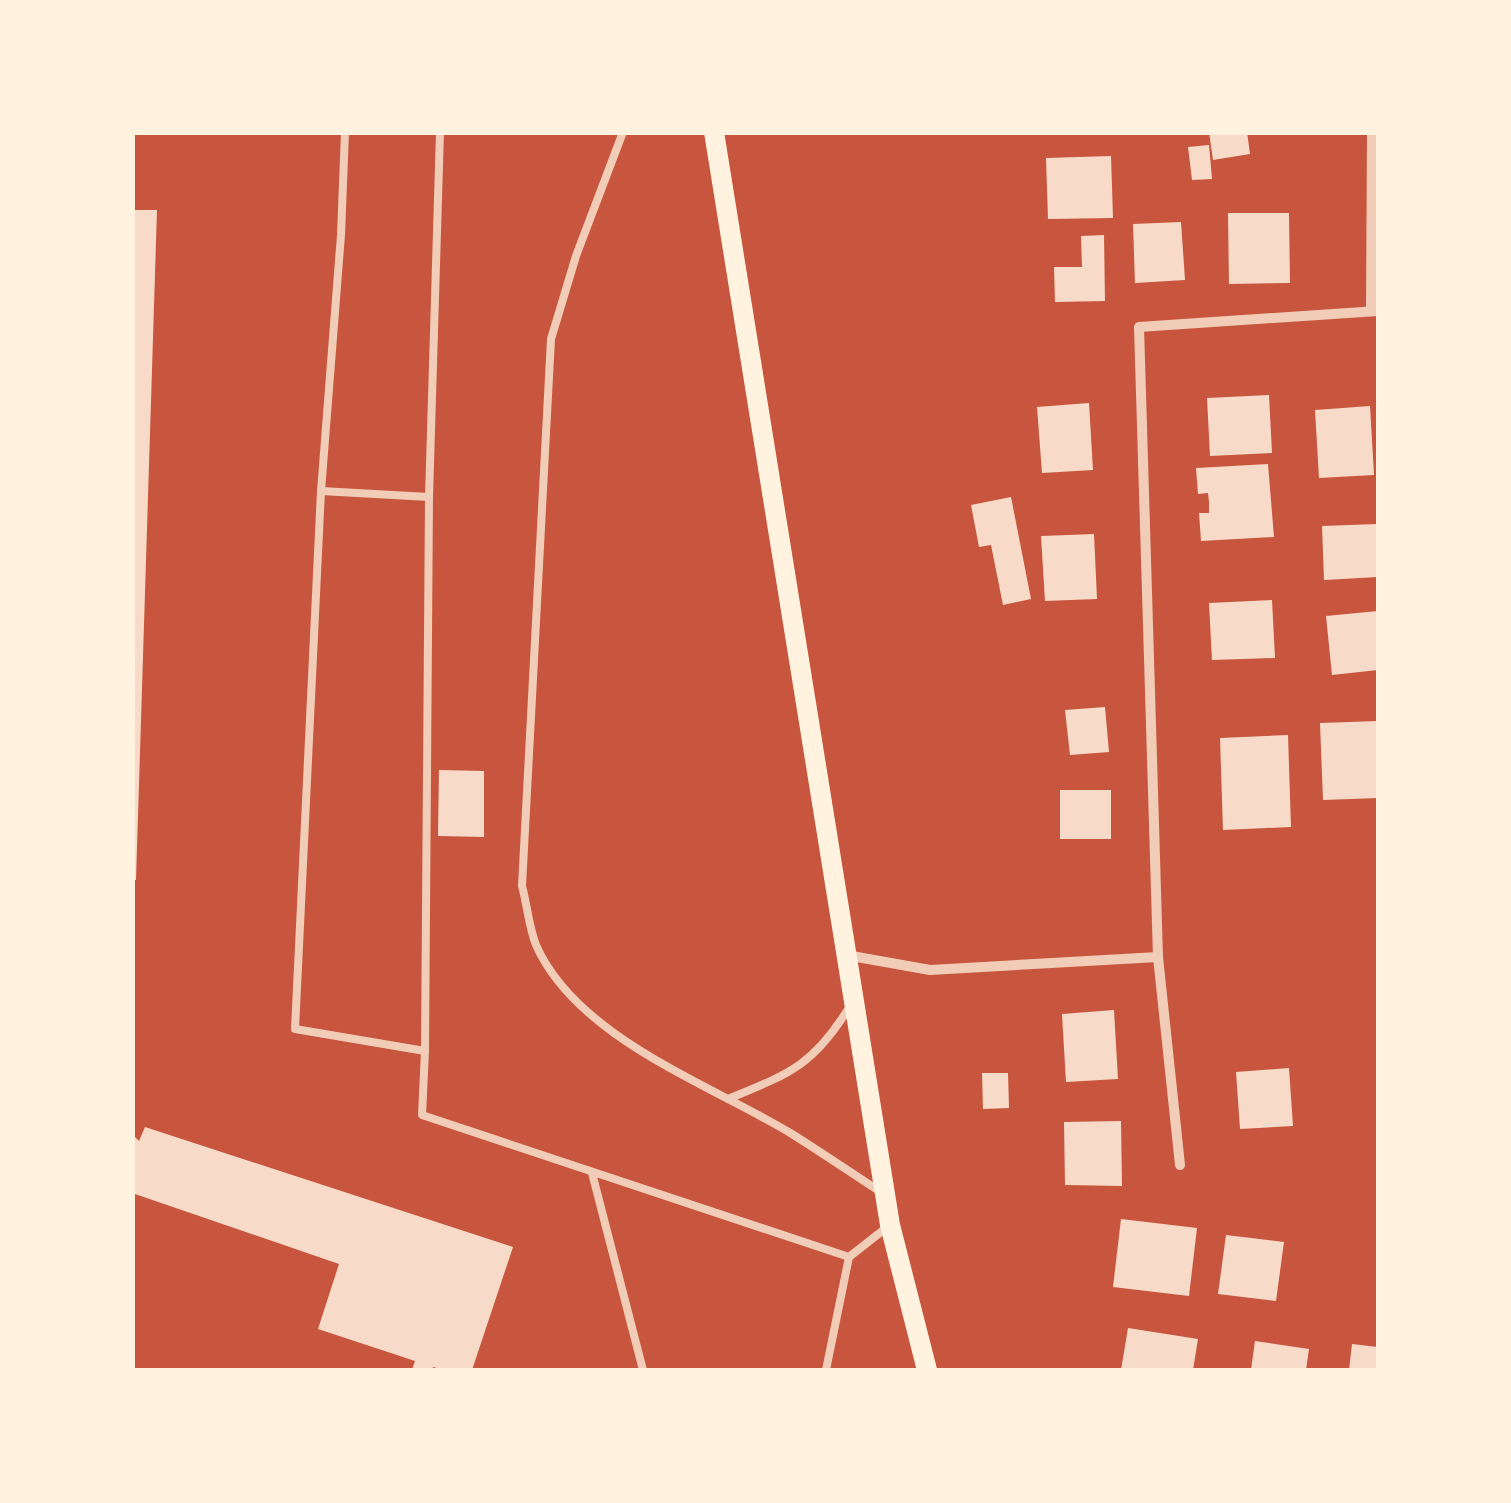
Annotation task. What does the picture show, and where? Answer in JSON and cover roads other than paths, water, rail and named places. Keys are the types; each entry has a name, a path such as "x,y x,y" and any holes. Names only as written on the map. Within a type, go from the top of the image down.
{"main road":[{"path":"714,132 890,1225 926,1370"}],"street":[{"path":"1180,1164 1158,957 1140,327 1375,310 1372,132"},
{"path":"845,955 930,970 1158,957"}],"lane":[{"path":"344,132 341,235 321,491 295,1029 425,1051"},
{"path":"440,132 429,497 422,1115 850,1257"},
{"path":"623,132 576,256 551,339 522,886 536,945 564,988 595,1019 791,1134 886,1196"},
{"path":"321,491 429,497"},
{"path":"728,1099 804,1063 829,1040 852,1002"},
{"path":"592,1173 644,1370"},
{"path":"826,1370 850,1257 890,1225"}]}
